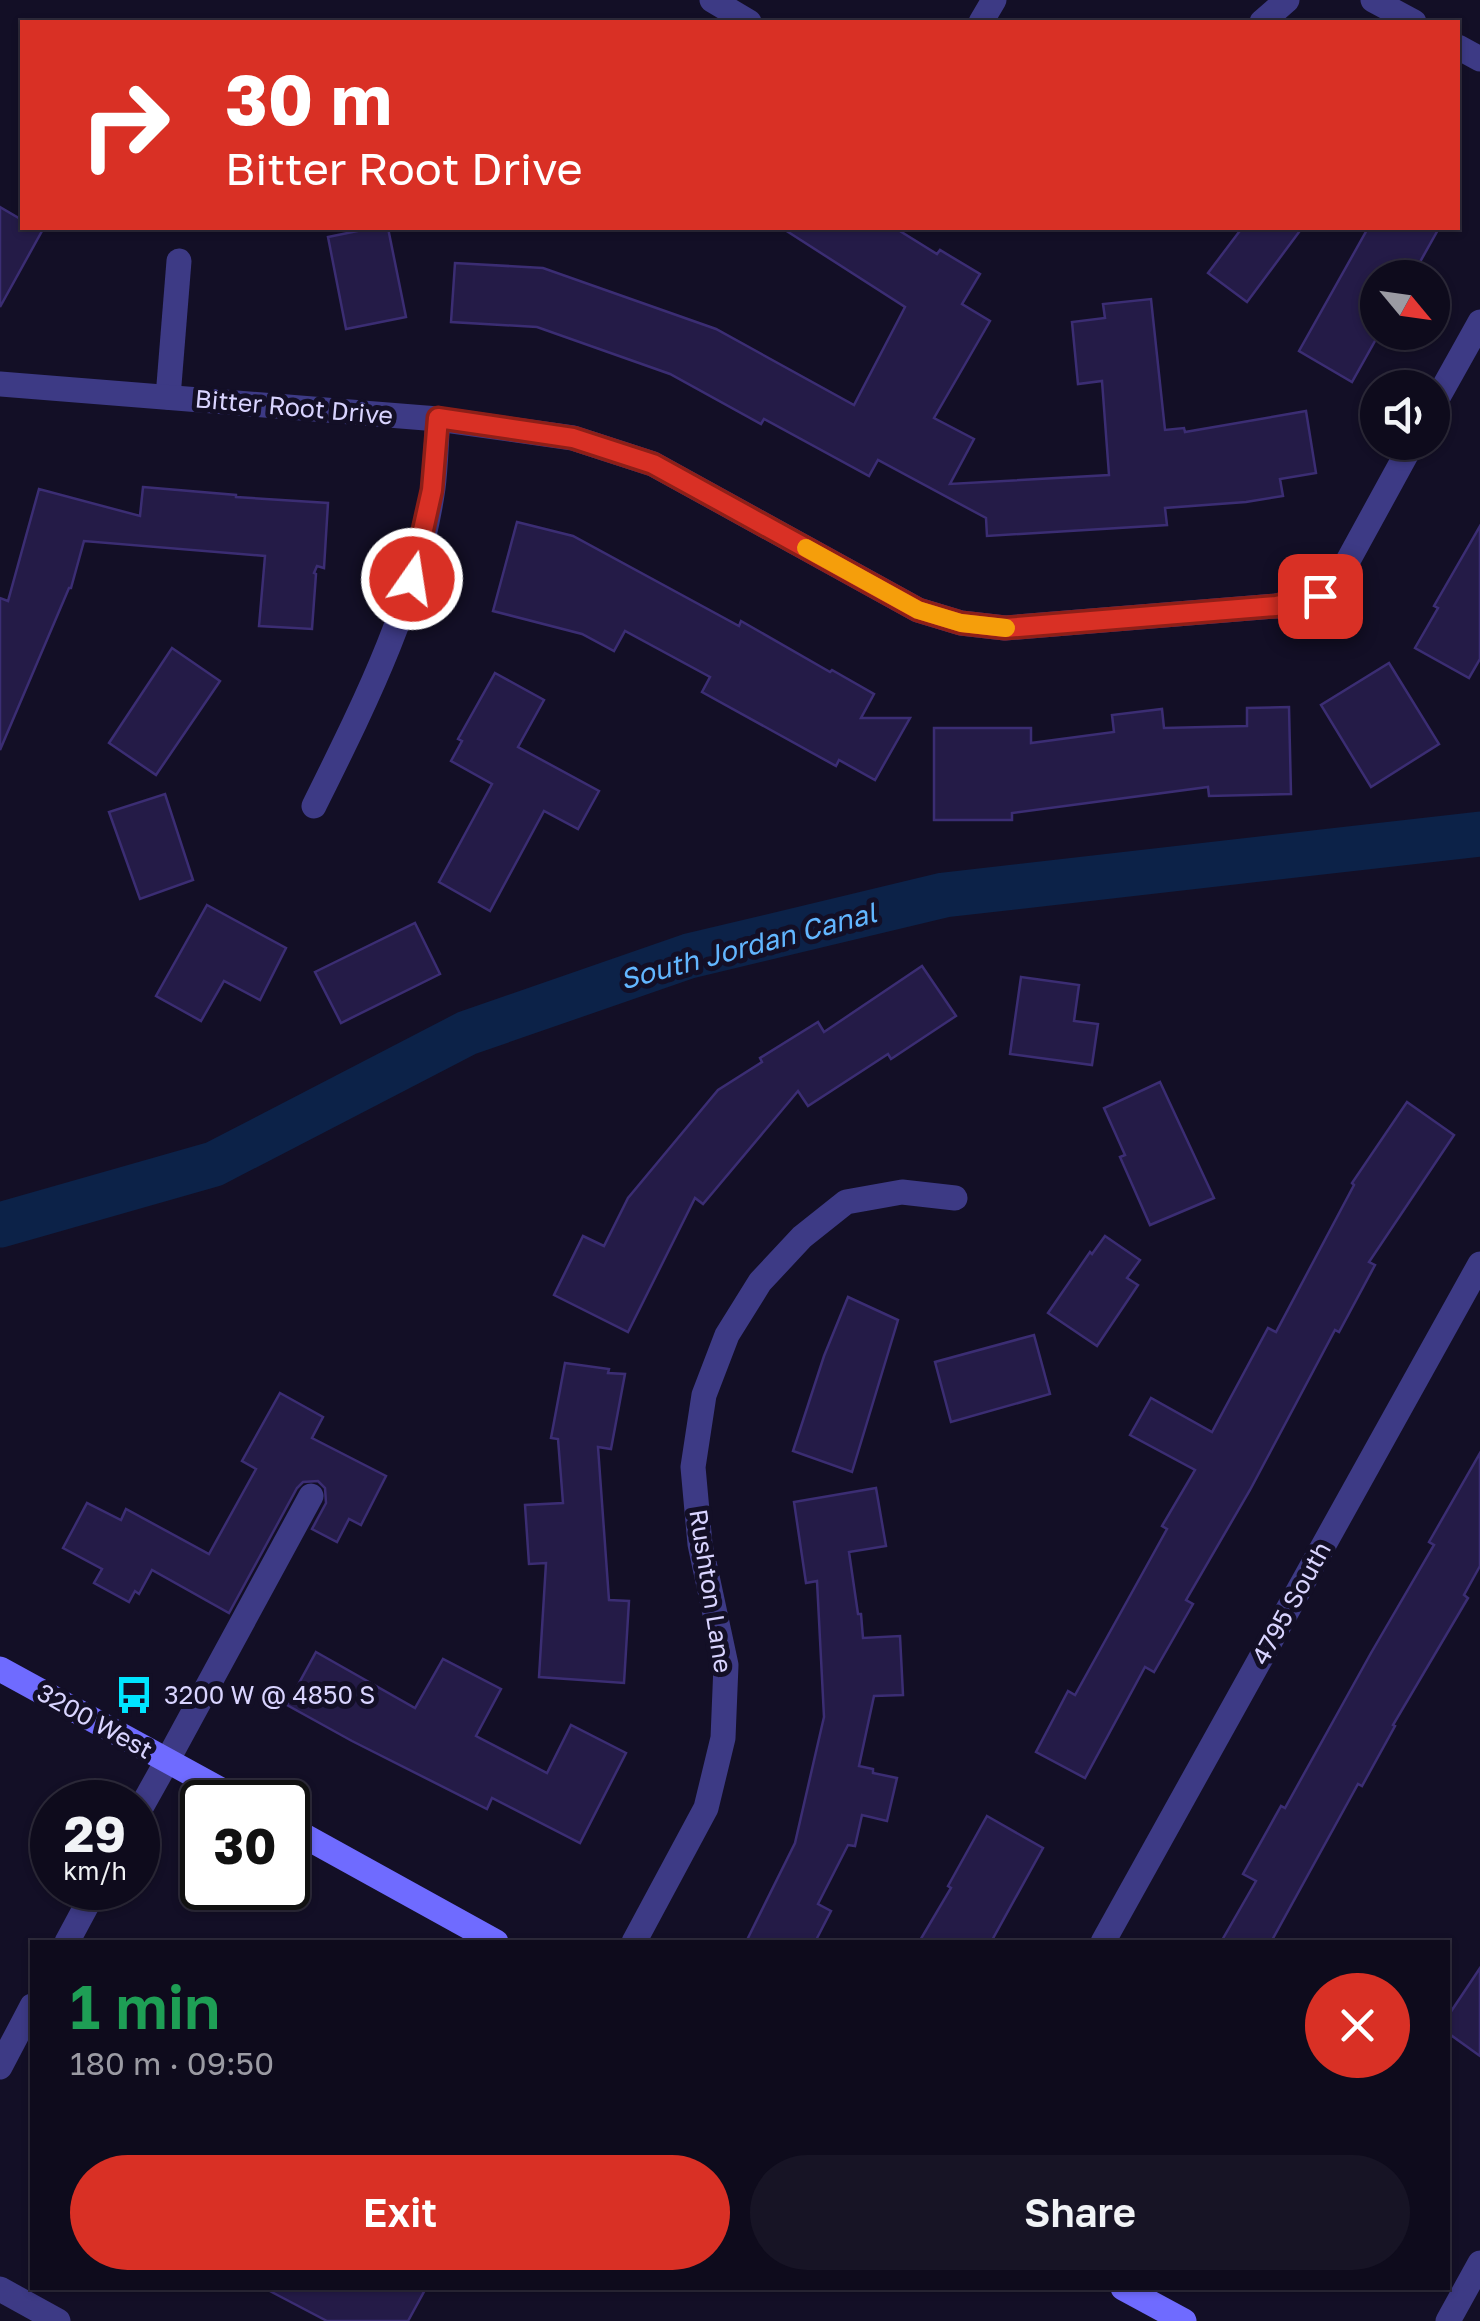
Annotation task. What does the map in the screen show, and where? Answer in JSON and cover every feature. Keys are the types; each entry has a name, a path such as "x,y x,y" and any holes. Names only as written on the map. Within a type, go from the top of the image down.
{"street":[{"path":"712,0 746,20"},
{"path":"1264,20 1287,0"},
{"path":"1373,0 1410,20"},
{"path":"168,397 178,260"},
{"path":"1450,376 1480,322"},
{"name":"Bitter Root Drive","path":"0,384 438,418 573,438 653,464 918,610 961,623 1005,628 1276,606 1320,596 1344,568 1403,460"},
{"path":"314,806 370,694 412,579 432,490 438,418"},
{"name":"Rushton Lane","path":"635,1940 706,1808 722,1738 726,1665 700,1544 693,1467 704,1394 728,1335 760,1282 802,1237 846,1202 902,1192 956,1198"},
{"name":"4795 South","path":"1104,1940 1480,1264"},
{"path":"156,1780 311,1496"},
{"name":"3200 West","path":"0,1670 202,1780"},
{"path":"310,1839 492,1940"},
{"path":"67,1940 84,1910"},
{"path":"0,2066 30,2010"},
{"path":"1448,2321 1480,2263"},
{"path":"0,2289 58,2321"},
{"path":"1127,2290 1184,2321"}],"building":[{"path":"0,207 20,219 20,230 42,231 0,307"},
{"path":"362,230 388,230 406,317 346,329 328,237"},
{"path":"785,230 898,230 980,274 962,304 990,321 934,418 974,439 950,484 1109,475 1102,381 1078,384 1072,322 1105,318 1103,304 1151,299 1165,430 1184,428 1185,432 1306,411 1316,473 1280,479 1283,496 1165,508 1167,525 987,536 986,518 878,460 869,476 670,374 537,327 451,322 455,263 543,268 716,329 854,405 905,307"},
{"path":"1240,230 1301,230 1247,302 1208,273"},
{"path":"1367,230 1438,230 1421,260 1360,260 1360,350 1370,350 1352,382 1299,351"},
{"path":"143,487 328,503 324,568 317,566 314,573 312,629 259,626 265,556 84,541 71,588 0,750 0,598 8,601 39,489 140,516"},
{"path":"517,522 573,536 739,626 741,621 832,670 874,694 861,718 910,718 875,780 839,760 836,766 702,692 710,677 625,631 614,651 582,634 493,611"},
{"path":"1480,526 1480,659 1469,678 1415,648"},
{"path":"172,648 220,681 156,775 109,743"},
{"path":"1389,663 1439,744 1371,787 1321,705"},
{"path":"495,673 544,700 518,747 599,791 578,829 544,811 490,911 439,882 492,784 451,761 462,741 458,739"},
{"path":"1289,707 1291,794 1209,796 1208,787 1012,813 1012,820 934,820 934,728 1031,728 1031,743 1114,732 1112,715 1162,709 1164,728 1247,726 1247,708"},
{"path":"165,794 193,880 140,899 109,812"},
{"path":"207,905 286,948 260,1000 224,981 201,1021 156,996"},
{"path":"415,923 440,974 341,1023 315,972"},
{"path":"922,966 956,1016 808,1106 798,1091 703,1204 695,1198 628,1332 554,1295 583,1236 604,1246 628,1198 718,1090 818,1022 824,1032"},
{"path":"1021,977 1079,985 1074,1021 1098,1024 1092,1065 1010,1054"},
{"path":"1160,1082 1214,1198 1150,1225 1120,1157 1125,1155 1104,1108"},
{"path":"1407,1102 1454,1135 1369,1262 1375,1265 1339,1332 1335,1330 1186,1600 1193,1604 1154,1672 1145,1667 1085,1778 1036,1752 1068,1691 1075,1695 1167,1529 1162,1526 1195,1470 1130,1435 1151,1398 1212,1432 1268,1328 1276,1332 1352,1183"},
{"path":"1105,1236 1140,1260 1127,1278 1138,1285 1097,1346 1048,1313"},
{"path":"848,1297 898,1320 852,1472 793,1451"},
{"path":"1034,1335 1050,1394 951,1422 935,1362"},
{"path":"565,1363 625,1374 611,1449 598,1447 609,1600 629,1601 624,1683 539,1677 546,1563 529,1564 525,1505 563,1503 558,1439 551,1438"},
{"path":"280,1393 323,1417 312,1438 386,1476 361,1525 349,1519 337,1542 312,1529 326,1503 325,1488 318,1481 303,1482 229,1613 152,1570 139,1594 135,1591 129,1602 94,1583 102,1569 63,1548 87,1503 121,1520 126,1509 209,1554 256,1469 242,1461"},
{"path":"1480,1453 1480,1566 1464,1595 1468,1598 1362,1786 1358,1784 1272,1940 1222,1940 1256,1881 1243,1874 1281,1806 1285,1808 1434,1545 1429,1542"},
{"path":"876,1488 886,1546 849,1552 863,1638 900,1636 903,1695 874,1696 859,1766 897,1778 887,1821 862,1815 855,1846 848,1845 818,1904 831,1911 816,1940 747,1940 795,1843 824,1717 817,1581 806,1583 794,1502"},
{"path":"316,1652 415,1708 443,1659 501,1689 476,1736 547,1773 571,1725 626,1753 580,1843 492,1798 487,1809 287,1705"},
{"path":"987,1816 1043,1848 992,1940 920,1940 951,1888 948,1886"},
{"path":"1480,1968 1480,2056 1450,2034 1450,2013"},
{"path":"268,2290 425,2290 408,2321 327,2321"}],"waterway":[{"name":"South Jordan Canal","path":"0,1225 214,1164 467,1033 689,956 944,895 1480,834"}],"slow traffic":[{"path":"806,548 918,610 961,623 1006,628"}],"place":[{"name":"3200 W @ 4850 S","path":"134,1695"}],"route":[{"path":"412,579 432,490 438,418 573,438 653,464 918,610 961,623 1005,628 1276,606 1320,596"}]}
